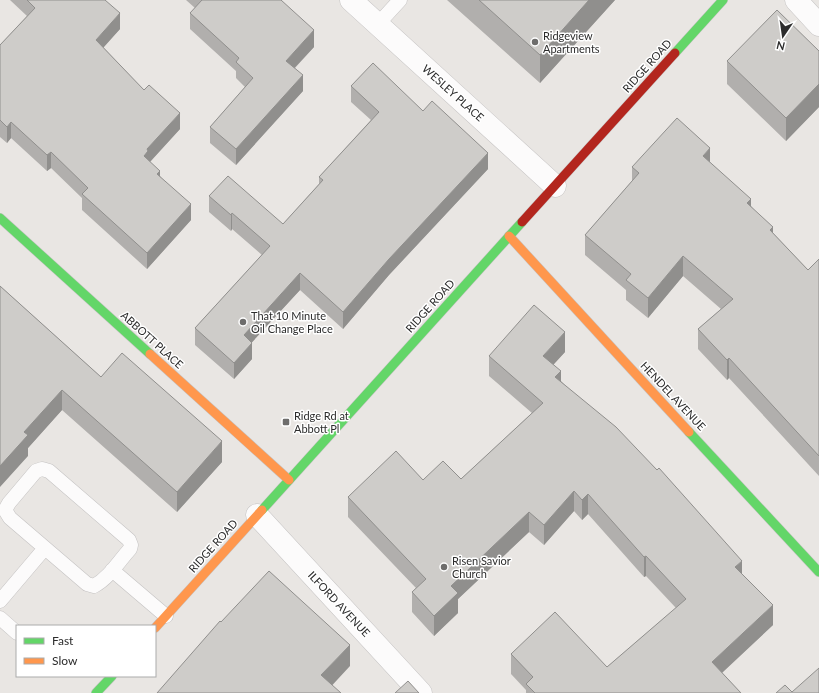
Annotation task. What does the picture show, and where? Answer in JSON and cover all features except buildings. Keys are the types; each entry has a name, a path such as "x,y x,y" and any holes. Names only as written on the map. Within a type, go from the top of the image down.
{"main road":[{"name":"RIDGE ROAD","path":"156,627 723,0"},
{"name":"ABBOTT PLACE","path":"0,218 289,480"},
{"name":"HENDEL AVENUE","path":"509,236 819,572"},
{"path":"96,693 111,677"}],"street":[{"name":"WESLEY PLACE","path":"351,0 555,186"},
{"path":"796,0 819,25"},
{"name":"ILFORD AVENUE","path":"257,515 421,693"}],"lane":[{"path":"378,24 400,0"},
{"path":"42,469 49,471 129,540 131,545 130,549 112,570 100,583 94,586 87,584 10,518 5,510 8,503 36,471 42,469"},
{"path":"0,601 45,548"},
{"path":"112,570 166,616"},
{"path":"0,618 16,632"}],"traffic: fast":[{"path":"675,53 723,0"},
{"path":"0,218 150,354"},
{"path":"262,510 522,222"},
{"path":"689,432 819,572"},
{"path":"96,693 111,677"}],"traffic: slow":[{"path":"509,236 689,432"},
{"path":"150,354 289,480"},
{"path":"156,627 262,510"}],"traffic: jam":[{"path":"522,222 675,53"}],"place":[{"name":"Ridgeview Apartments","path":"535,42"},
{"name":"That 10 Minute Oil Change Place","path":"243,322"},
{"name":"Ridge Rd at Abbott Pl","path":"286,422"},
{"name":"Risen Savior Church","path":"444,567"}]}
